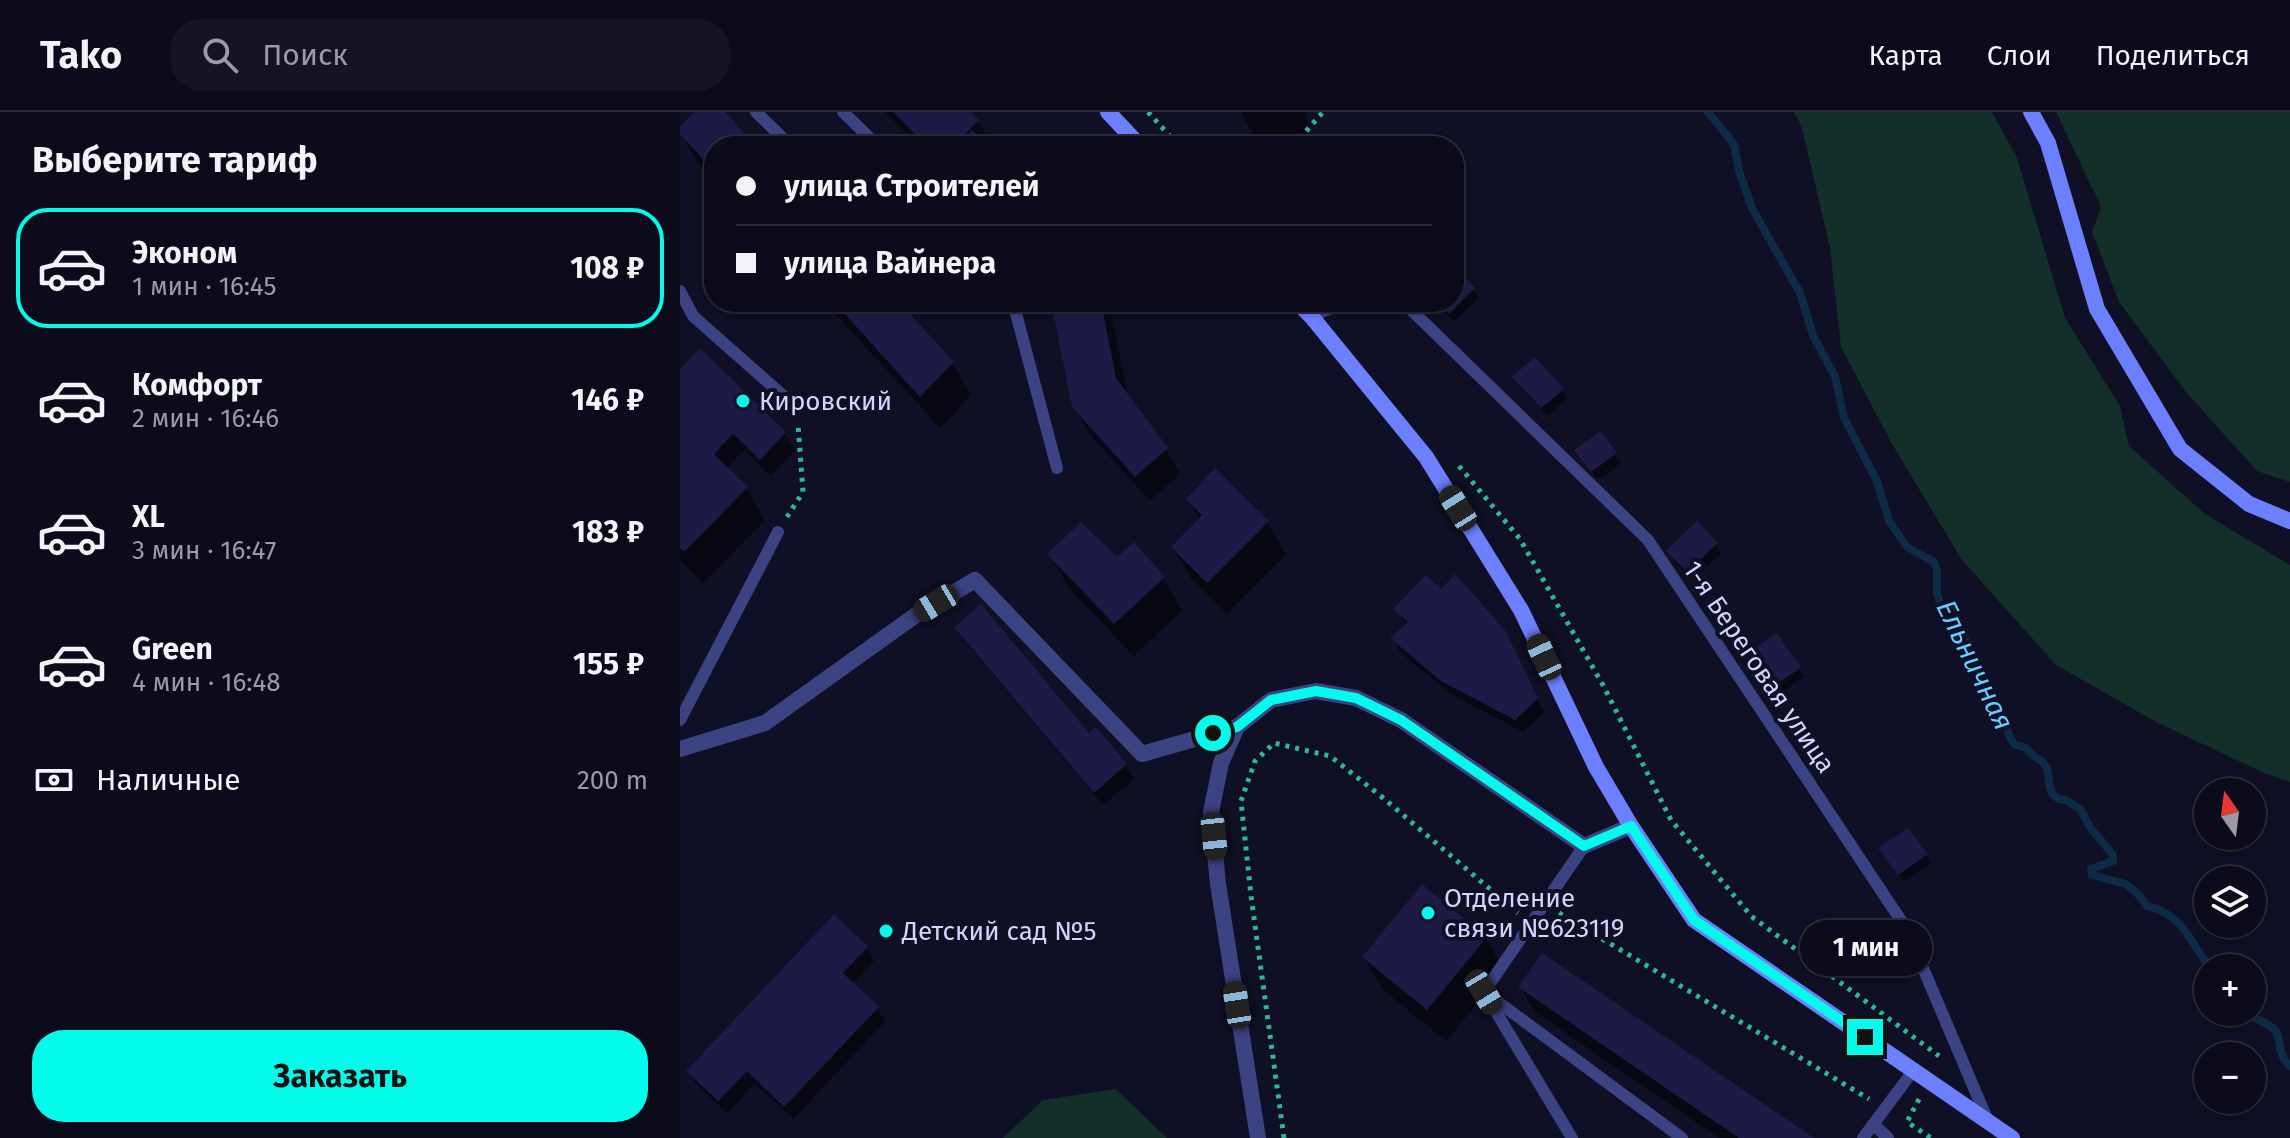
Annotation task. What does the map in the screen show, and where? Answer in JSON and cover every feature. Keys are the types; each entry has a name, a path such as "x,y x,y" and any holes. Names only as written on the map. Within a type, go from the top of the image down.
{"main road":[{"path":"1108,112 1131,136"},
{"path":"2031,112 2048,143 2097,309 2180,449 2249,504 2290,521"},
{"path":"1307,312 1434,469 1521,610 1596,767 1694,920 2012,1138"}],"street":[{"path":"680,749 765,723 916,615 975,580 1142,754 1237,727 1271,700 1316,691 1356,698 1401,720 1584,846 1631,826"},
{"path":"1237,727 1221,763 1211,812 1218,884 1261,1134"}],"lane":[{"path":"756,112 781,136"},
{"path":"843,112 868,136"},
{"path":"680,291 693,316 797,408"},
{"path":"1016,312 1057,468"},
{"path":"1311,316 1322,312"},
{"name":"1-я Береговая улица","path":"1413,312 1648,540 1906,928 1988,1121"},
{"path":"680,720 778,532"},
{"path":"1484,992 1584,846"},
{"path":"1484,992 1572,1138"},
{"path":"1484,992 1682,1138"},
{"path":"1863,1138 1913,1071"},
{"path":"1873,1124 1888,1138"}],"path":[{"path":"1148,112 1170,136"},
{"path":"1302,136 1323,112"},
{"path":"778,532 803,492 797,408"},
{"path":"1449,455 1520,539 1604,687 1671,820 1751,916 1942,1058 1907,1122"},
{"path":"1284,1138 1241,801 1255,761 1274,743 1330,756 1531,923"},
{"path":"1544,904 1931,1138"}],"green space":[{"path":"1794,112 1992,112 2017,158 2065,318 2120,406 2129,446 2205,514 2290,565 2290,782 2264,773 2156,722 2056,665 1962,560 1892,444 1841,347 1830,248 1802,128"},
{"path":"2056,112 2290,112 2290,482 2257,471 2186,392 2119,302 2092,232 2101,207"},
{"path":"1116,1089 1167,1138 1003,1138 1043,1100"}],"building":[{"path":"694,112 725,112 747,136 704,136 704,160 680,134 680,127"},
{"path":"893,112 971,112 979,120 963,136 917,136"},
{"path":"1464,276 1475,288 1464,299"},
{"path":"843,312 908,312 954,362 920,397"},
{"path":"1053,312 1103,312 1116,378 1168,448 1135,477 1072,407"},
{"path":"700,348 786,432 760,460 733,434 714,454 748,487 684,552 680,548 680,369"},
{"path":"1535,357 1564,389 1541,408 1512,377"},
{"path":"1601,431 1617,453 1591,472 1574,450"},
{"path":"1215,468 1269,521 1207,583 1171,547 1202,515 1186,499"},
{"path":"1697,521 1718,543 1687,572 1666,551"},
{"path":"1081,522 1117,557 1134,542 1165,577 1114,624 1047,554"},
{"path":"1455,574 1505,630 1538,698 1515,720 1441,681 1390,638 1408,622 1393,609 1426,575 1441,589"},
{"path":"981,604 1089,733 1096,727 1127,764 1094,793 954,627"},
{"path":"1777,633 1801,668 1770,688 1745,655"},
{"path":"1908,828 1928,854 1898,875 1878,848"},
{"path":"1422,884 1487,937 1427,1010 1362,957"},
{"path":"834,914 868,947 843,973 879,1007 784,1107 747,1071 718,1101 686,1071"},
{"path":"1542,953 1814,1138 1739,1138 1518,987"}],"waterway":[{"name":"Ельничная","path":"1708,112 1734,144 1739,171 1752,208 1800,293 1813,335 1835,377 1844,418 1877,481 1889,521 1907,547 1934,562 1940,604 1963,634 1971,651 1972,665 2004,719 2010,738 2014,744 2026,748 2043,762 2053,795 2081,810 2090,827 2113,855 2113,861 2091,869 2092,875 2126,884 2147,906 2169,915 2200,954"},
{"name":"Ельничная","path":"2266,1023 2275,1030 2282,1056 2290,1066"}],"place":[{"name":"Кировский","path":"743,401"},
{"name":"Отделение связи №623119","path":"1428,913"},
{"name":"Детский сад №5","path":"886,931"}],"route":[{"path":"1213,733 1237,727 1271,700 1316,691 1356,698 1401,720 1584,846 1631,826 1694,920 1865,1037"}]}
